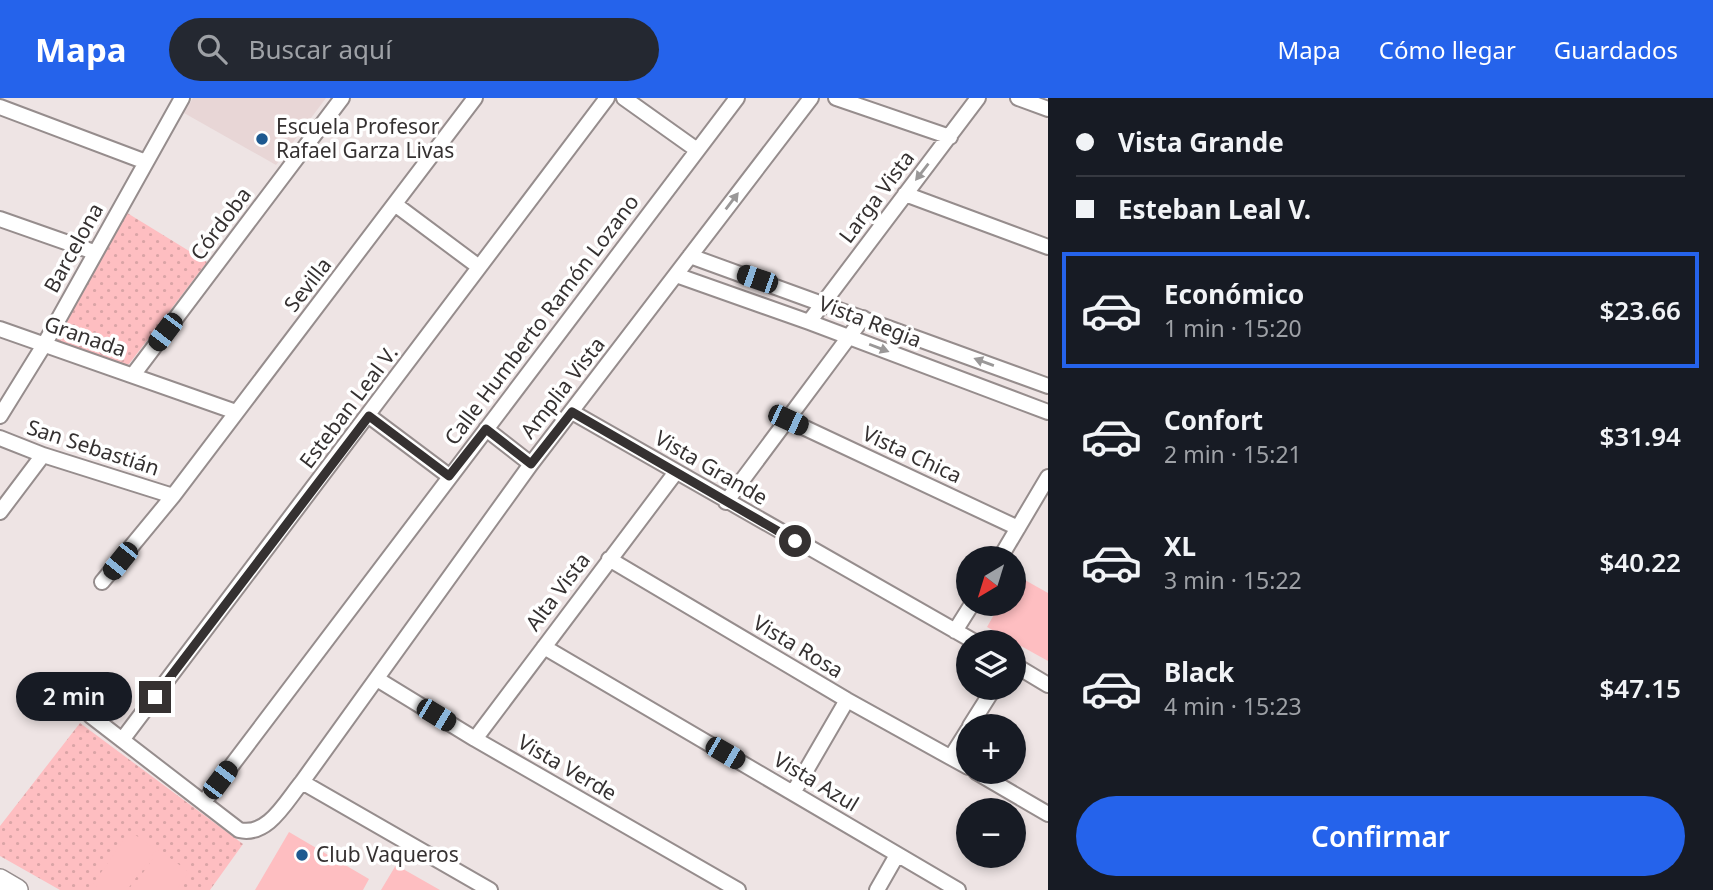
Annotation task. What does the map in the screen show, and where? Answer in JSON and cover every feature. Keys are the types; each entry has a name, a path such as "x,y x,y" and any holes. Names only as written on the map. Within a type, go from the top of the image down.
{"main road":[{"path":"0,880 17,890"}],"street":[{"name":"Barcelona","path":"0,416 44,345 182,98"},
{"name":"Córdoba","path":"132,375 342,98"},
{"name":"Sevilla","path":"102,582 173,496 475,98"},
{"name":"Esteban Leal V.","path":"122,740 607,98"},
{"path":"624,98 696,150"},
{"name":"Calle Humberto Ramón Lozano","path":"204,802 737,98"},
{"name":"Amplia Vista","path":"204,802 239,830 256,831 266,825 302,782 531,464 811,98"},
{"path":"836,98 950,137"},
{"name":"Larga Vista","path":"809,322 978,98"},
{"path":"1018,98 1048,109"},
{"path":"0,107 146,162"},
{"path":"905,194 1048,247"},
{"path":"396,205 478,267"},
{"path":"0,219 94,252"},
{"name":"Vista Regia","path":"691,256 1048,386"},
{"name":"Vista Regia","path":"676,275 1048,412"},
{"path":"726,502 863,317"},
{"name":"Granada","path":"0,329 236,412"},
{"name":"Vista Grande","path":"572,412 955,631"},
{"path":"369,416 449,476"},
{"name":"Vista Chica","path":"788,420 1018,528"},
{"path":"486,429 531,464"},
{"name":"San Sebastián","path":"0,438 43,455 173,496"},
{"path":"0,512 43,455"},
{"name":"Alta Vista","path":"475,739 676,472"},
{"path":"1007,546 1048,477"},
{"name":"Vista Rosa","path":"608,559 847,700 956,760"},
{"path":"955,631 964,616"},
{"name":"Vista Azul","path":"544,647 958,890"},
{"path":"1026,672 1048,685"},
{"name":"Vista Verde","path":"377,678 475,739 738,890"},
{"path":"793,793 847,700"},
{"path":"91,716 204,802"},
{"path":"951,757 956,749"},
{"path":"302,782 490,890"},
{"path":"997,784 1048,814"},
{"path":"877,890 897,855"}],"shaded area":[{"name":"Escuela Profesor Rafael Garza Livas","path":"193,98 326,98 276,165 184,113"},
{"path":"124,211 207,262 129,364 123,366 55,342 53,335"},
{"path":"1026,581 1048,593 1048,661 1026,649 1026,630 992,630 987,627 993,616 1026,616"},
{"path":"80,723 243,844 210,890 60,890 0,856 0,826"},
{"path":"130,831 156,850 127,890 102,890 93,884"},
{"name":"Club Vaqueros","path":"289,832 369,879 363,890 255,890"},
{"path":"159,850 189,872 176,890 131,890"},
{"path":"396,865 440,890 381,890"}],"place":[{"name":"Escuela Profesor Rafael Garza Livas","path":"262,139"},
{"name":"Club Vaqueros","path":"302,855"}],"route":[{"path":"155,697 369,416 449,476 486,429 531,464 572,412 795,541"}]}
